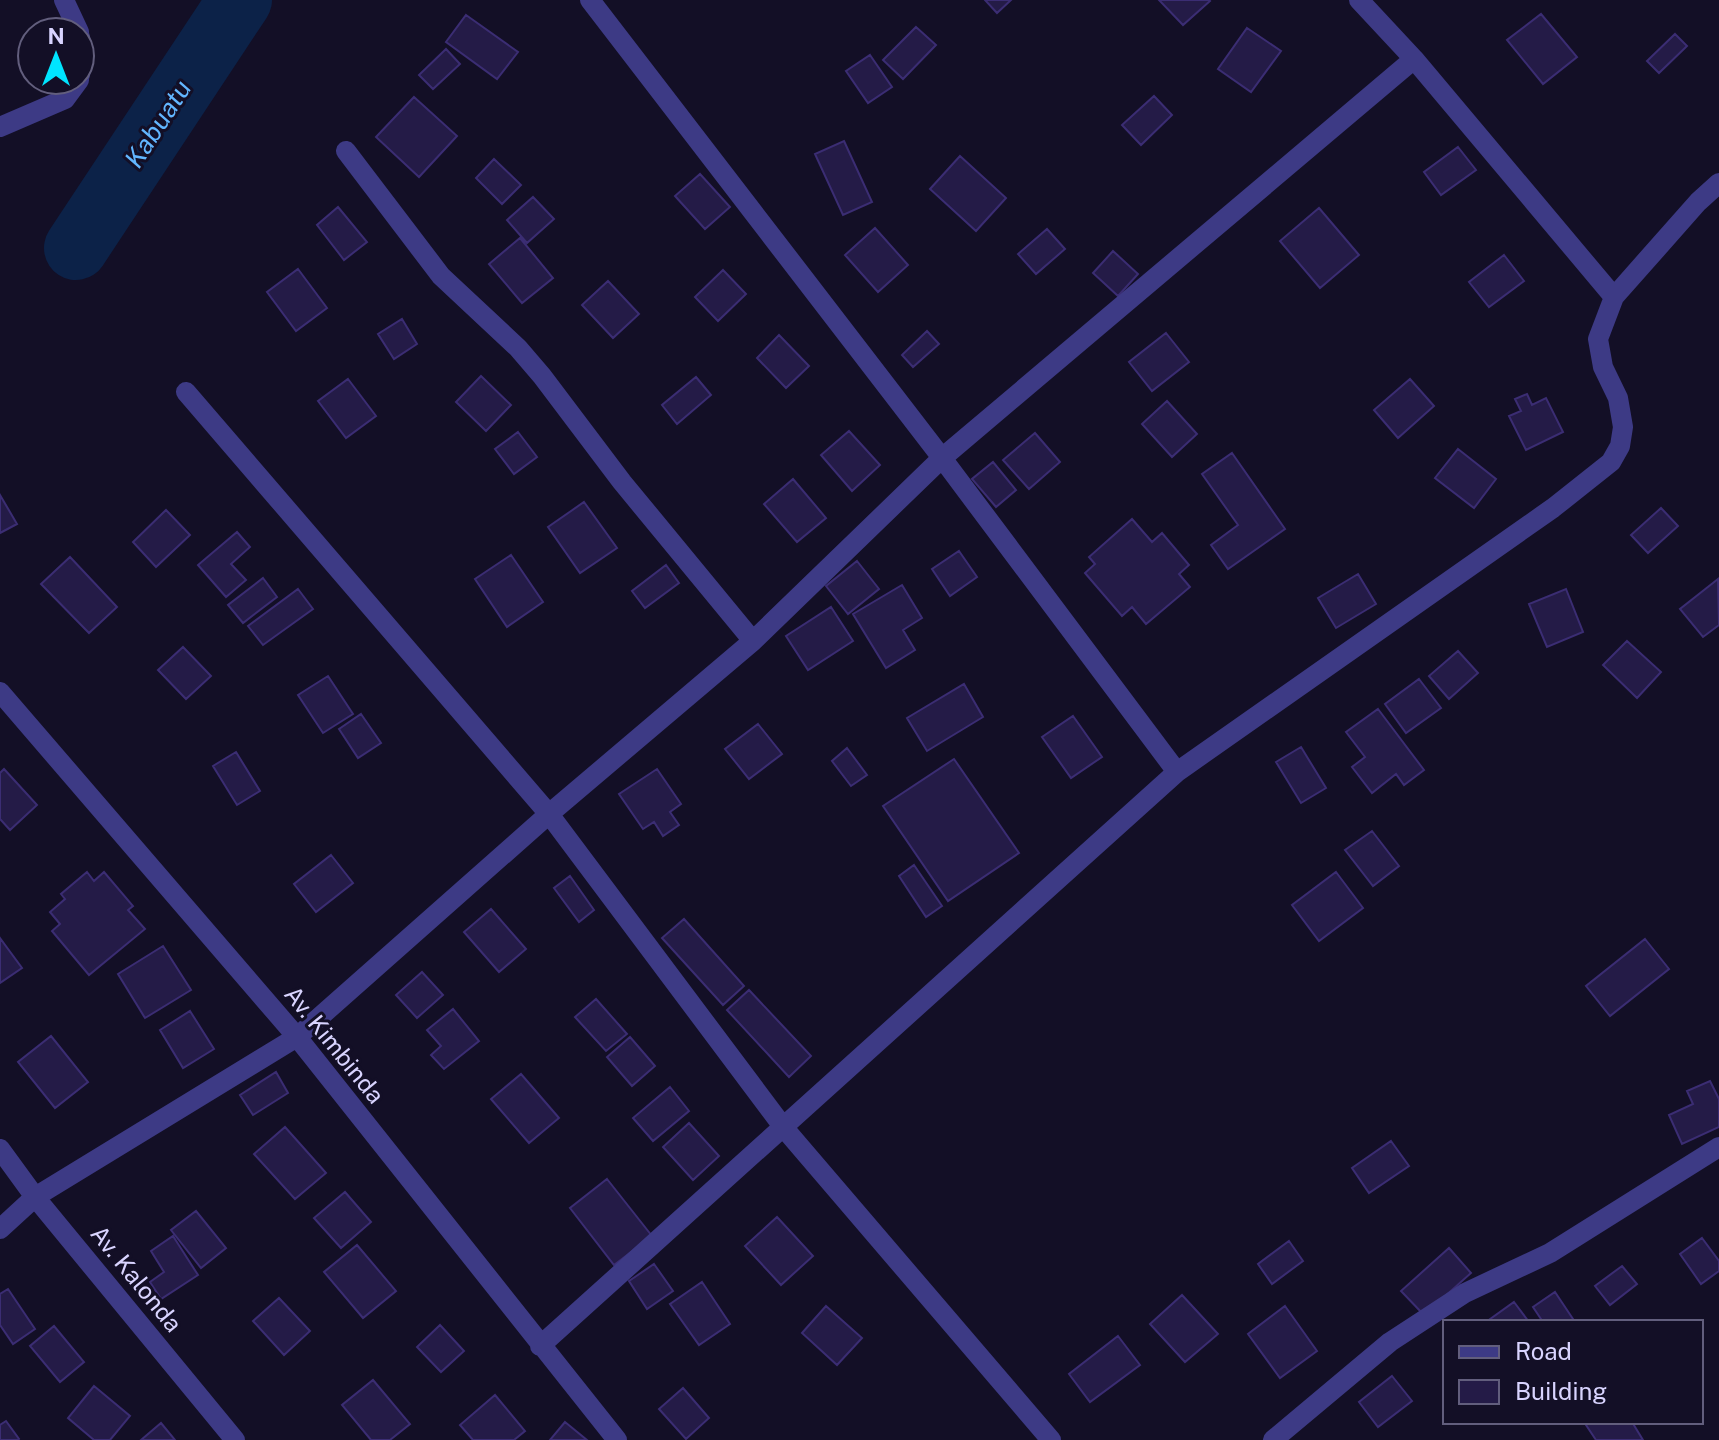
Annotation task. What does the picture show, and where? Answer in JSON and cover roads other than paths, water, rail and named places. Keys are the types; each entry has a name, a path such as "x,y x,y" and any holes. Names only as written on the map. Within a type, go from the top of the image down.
{"street":[{"path":"590,0 942,458 1177,772"},
{"path":"1359,0 1414,59 1614,297"},
{"path":"0,1229 35,1197 297,1037 549,814 753,641 942,458 1414,59"},
{"path":"0,127 67,96"},
{"path":"346,151 441,276 518,348 542,376 622,482 753,641"},
{"path":"540,1346 1177,772 1553,508 1611,462 1620,446 1623,427 1618,398 1603,367 1598,339 1614,297 1698,202 1719,183"},
{"path":"186,392 549,814 784,1128 1051,1440"},
{"name":"Av. Kimbinda","path":"0,692 297,1037 617,1440"},
{"path":"1273,1440 1390,1342 1465,1293 1550,1253 1719,1147"},
{"name":"Av. Kalonda","path":"0,1149 35,1197 235,1440"}],"waterway":[{"name":"Kabuatu","path":"76,248 240,0"}]}
